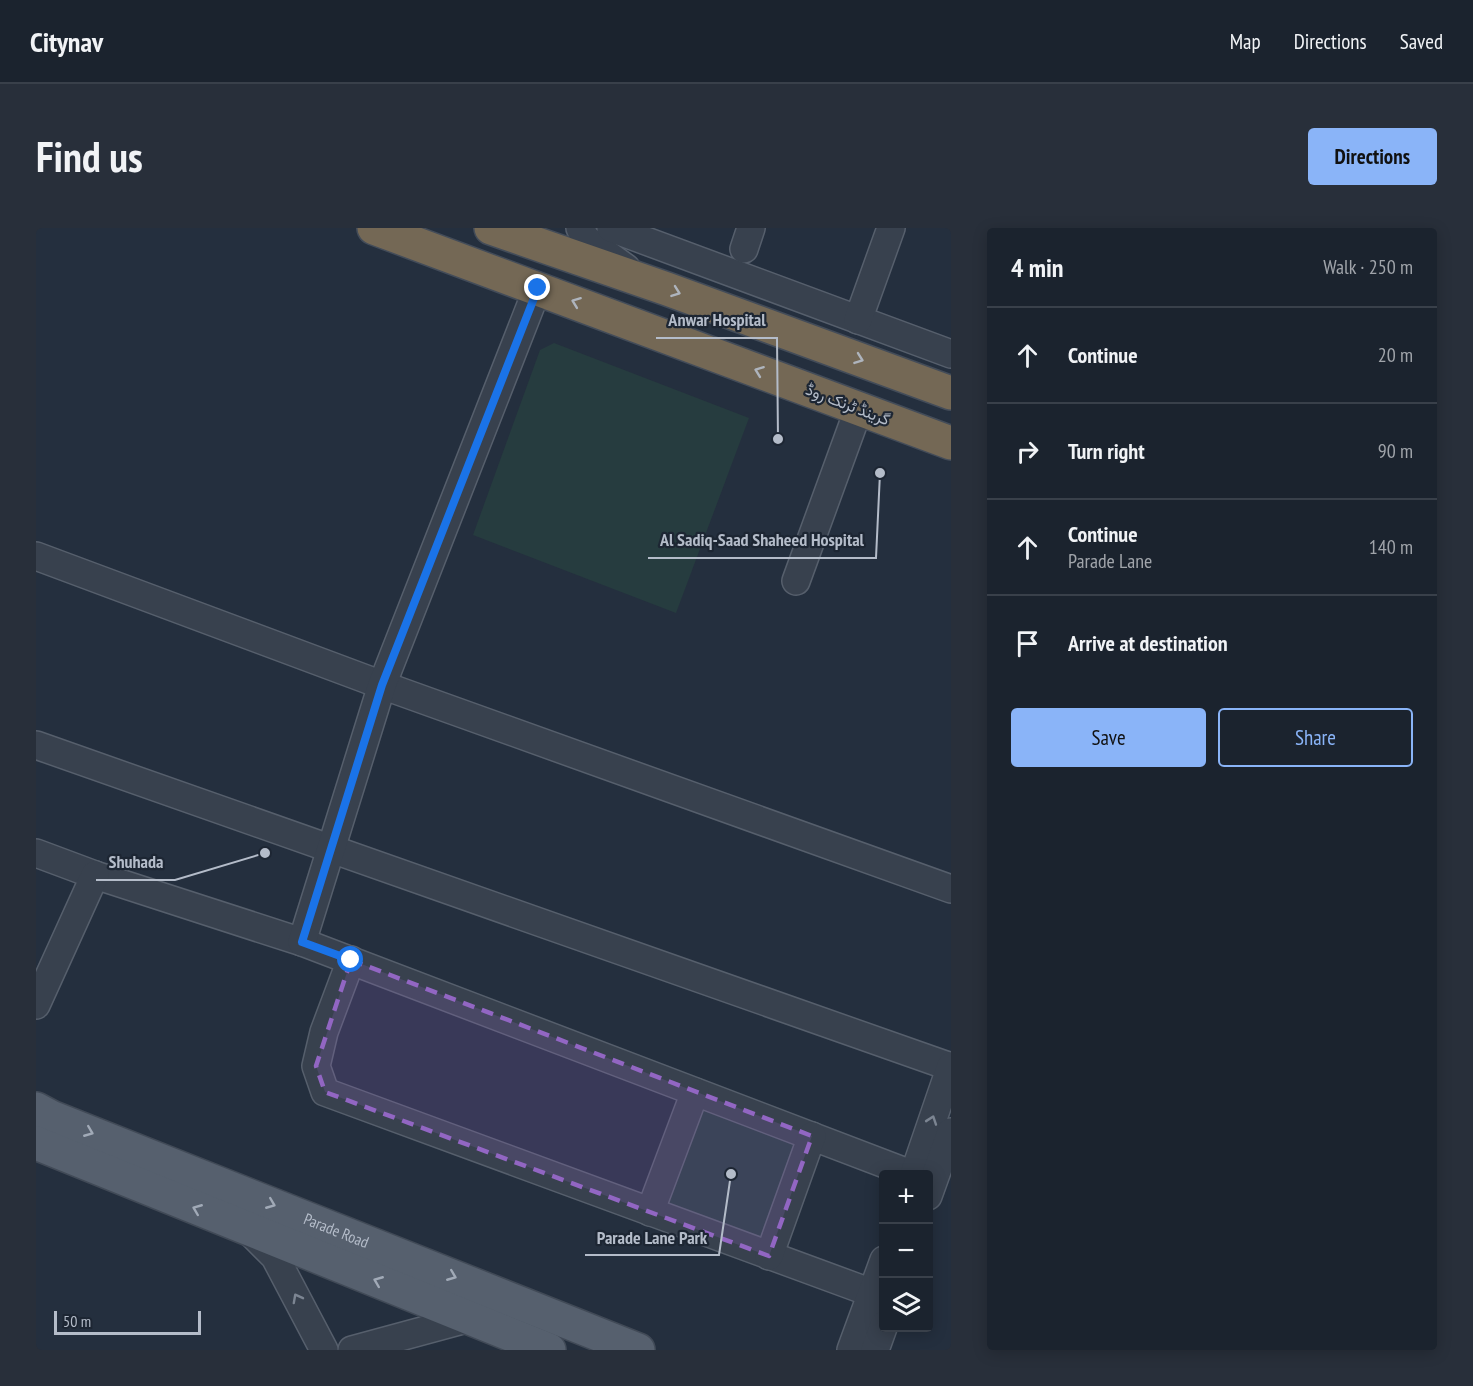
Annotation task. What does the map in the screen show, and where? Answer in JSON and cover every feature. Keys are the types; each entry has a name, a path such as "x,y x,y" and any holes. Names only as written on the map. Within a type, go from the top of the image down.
{"highway":[{"name":"گرینڈ ٹرنک روڈ","path":"374,228 951,443"},
{"path":"500,229 565,241 641,280 951,393"}],"main road":[{"name":"Parade Road","path":"36,1109 51,1117 638,1350"},
{"name":"Parade Road","path":"36,1143 549,1350"}],"street":[{"path":"580,228 586,239 641,280"},
{"path":"611,228 951,354"},
{"path":"858,320 891,228"},
{"path":"302,942 382,685 538,288"},
{"path":"796,581 858,408"},
{"path":"36,556 382,685 951,889"},
{"path":"36,745 951,1067 913,1170"},
{"path":"36,853 95,875 302,942 901,1170"},
{"path":"36,1005 95,875"},
{"path":"351,960 324,1032 315,1065 325,1092 872,1293"},
{"path":"650,1212 694,1092"},
{"path":"933,1182 951,1132"},
{"path":"769,1256 812,1136"},
{"path":"247,1229 275,1257 324,1350"},
{"path":"851,1350 879,1274"},
{"path":"352,1350 470,1317"},
{"path":"875,1350 881,1332"}],"highlighted area":[{"path":"351,960 812,1136 769,1256 325,1092 316,1066"}],"green space":[{"path":"554,343 749,418 676,613 473,535 540,350"},
{"path":"695,1092 812,1136 769,1256 650,1212"}],"place":[{"name":"Anwar Hospital","path":"778,439"},
{"name":"Al Sadiq-Saad Shaheed Hospital","path":"880,473"},
{"name":"Shuhada","path":"265,853"},
{"name":"Parade Lane Park","path":"731,1174"}],"route":[{"path":"351,960 302,942 382,685 538,288"}]}
